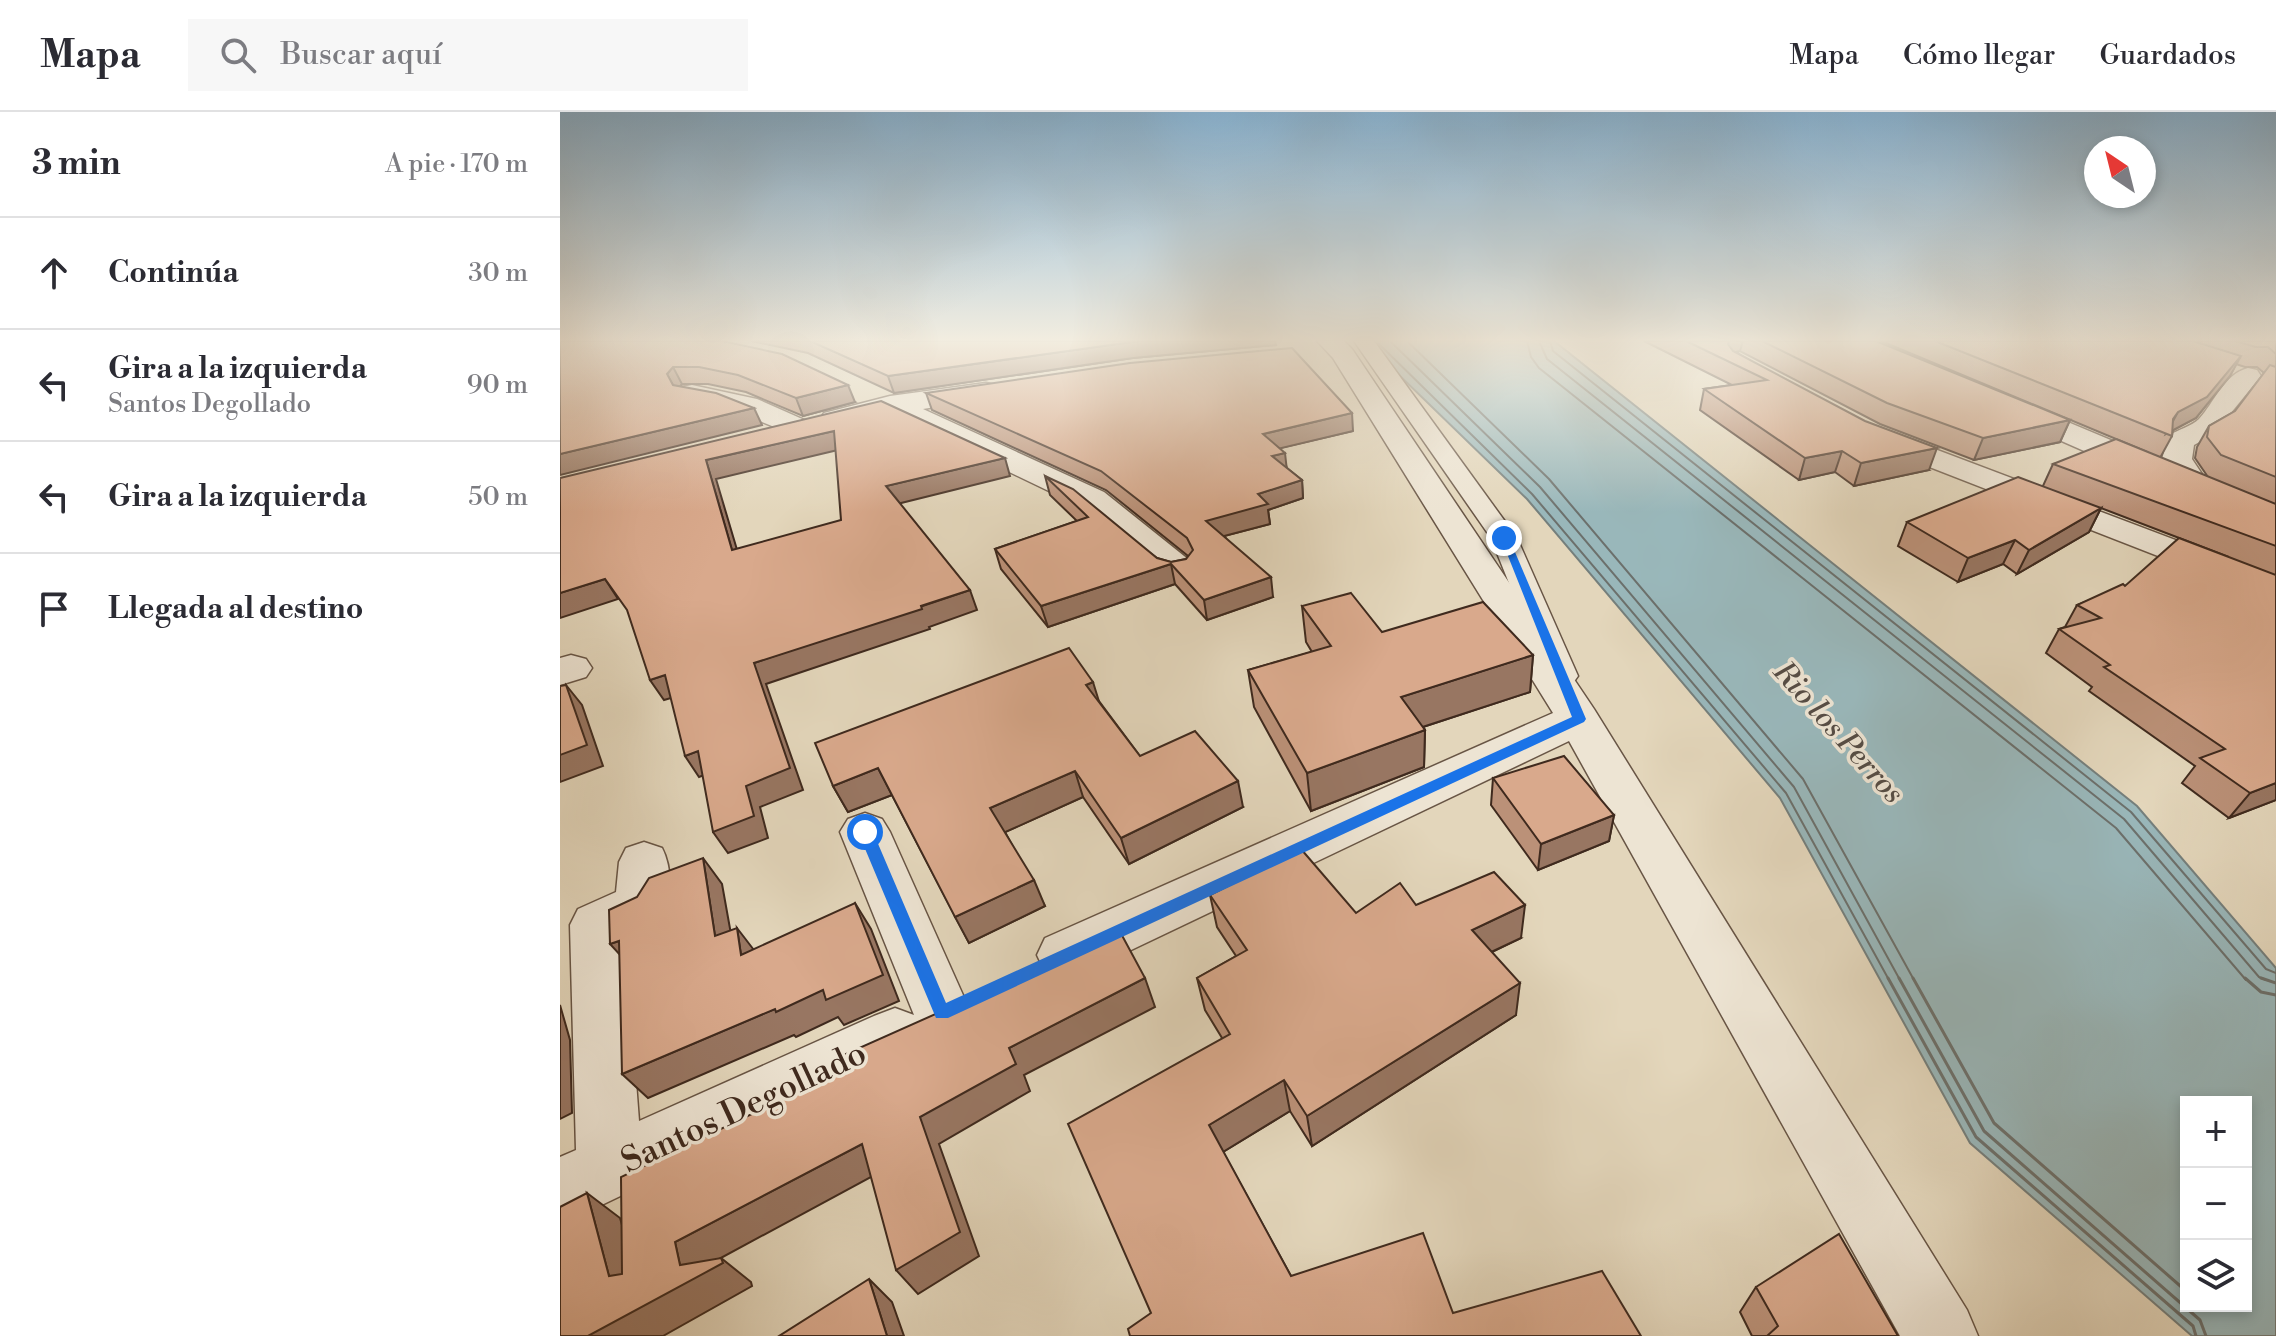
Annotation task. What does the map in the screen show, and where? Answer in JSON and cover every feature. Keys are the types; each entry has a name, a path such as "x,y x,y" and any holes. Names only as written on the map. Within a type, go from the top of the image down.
{"street":[{"path":"731,398 799,428"},
{"path":"877,398 1092,499 1176,568"},
{"path":"753,440 892,405 938,398"},
{"path":"1372,398 1579,719 1941,1336"},
{"path":"1405,398 1504,538 1579,719"},
{"path":"1986,398 2222,498"},
{"path":"2194,486 2177,459 2180,441 2210,425 2228,398"},
{"path":"1856,426 2021,494 2276,591"},
{"name":"Santos Degollado","path":"584,1180 1579,719"},
{"path":"865,832 983,993"},
{"path":"584,1180 597,925 641,904 644,862"}],"water":[{"name":"Rio los Perros","path":"1423,398 1626,398 2137,806 2276,968 2276,1336 2192,1336 1970,1143 1780,798 1527,499"}],"building":[{"path":"560,398 729,398 754,408 560,454"},
{"path":"937,398 1338,398 1352,413 1263,434 1285,453 1272,456 1302,480 1258,494 1268,504 1206,521 1271,577 1204,600 1171,564 1041,606 995,549 1088,517 1045,476 1073,489 1157,558 1171,562 1186,559 1193,550 1187,538 1101,471"},
{"path":"1717,398 1822,398 1865,421 1937,448 1861,463 1842,451 1805,458"},
{"path":"1877,398 2016,398 2070,420 1983,438"},
{"path":"2077,398 2205,398 2178,412 2173,419 2172,436"},
{"path":"2245,398 2276,398 2276,477 2221,455 2207,437 2209,426 2235,411"},
{"path":"881,401 1005,458 886,486 970,590 921,606 922,609 754,663 790,768 746,786 754,816 713,832 698,751 685,756 665,675 650,680 627,610 605,579 560,593 560,478","holes":["834,431 841,520 732,550 706,460"]},
{"path":"2116,439 2276,504 2276,546 2053,464"},
{"path":"2018,477 2101,508 2029,550 2015,540 1968,558 1907,522"},
{"path":"2179,538 2276,575 2276,783 2250,793 2200,758 2225,749 2104,667 2110,665 2059,629 2101,618 2077,605 2123,584 2125,586"},
{"path":"1351,593 1382,632 1483,602 1533,655 1401,697 1425,730 1307,773 1248,670 1331,646 1302,606"},
{"path":"1069,648 1093,682 1086,685 1140,756 1195,731 1238,781 1121,838 1075,771 990,808 1034,880 955,917 878,768 833,786 815,743"},
{"path":"566,685 587,745 560,755 560,686"},
{"path":"1564,756 1614,815 1541,844 1493,778"},
{"path":"1301,849 1356,913 1400,883 1416,905 1494,872 1525,905 1472,930 1520,983 1307,1116 1284,1080 1209,1125 1291,1276 1423,1233 1453,1313 1602,1271 1641,1336 1130,1336 1128,1329 1151,1313 1068,1124 1230,1034 1197,978 1247,950 1210,895"},
{"path":"703,858 715,936 737,928 741,955 855,903 883,975 826,1000 823,990 622,1074 619,941 610,944 609,910 637,897 649,878"},
{"path":"1118,928 1145,978 1009,1048 1016,1064 920,1117 960,1232 896,1270 862,1144 675,1242 680,1265 721,1258 723,1263 588,1336 560,1336 560,1207 587,1193 609,1276 622,1274 621,1177 843,1070 839,1057"},
{"path":"1839,1234 1898,1336 1767,1336 1778,1326 1756,1287"},
{"path":"869,1279 887,1336 779,1336"}],"route":[{"path":"865,832 942,1013 1579,719 1504,538"}]}
